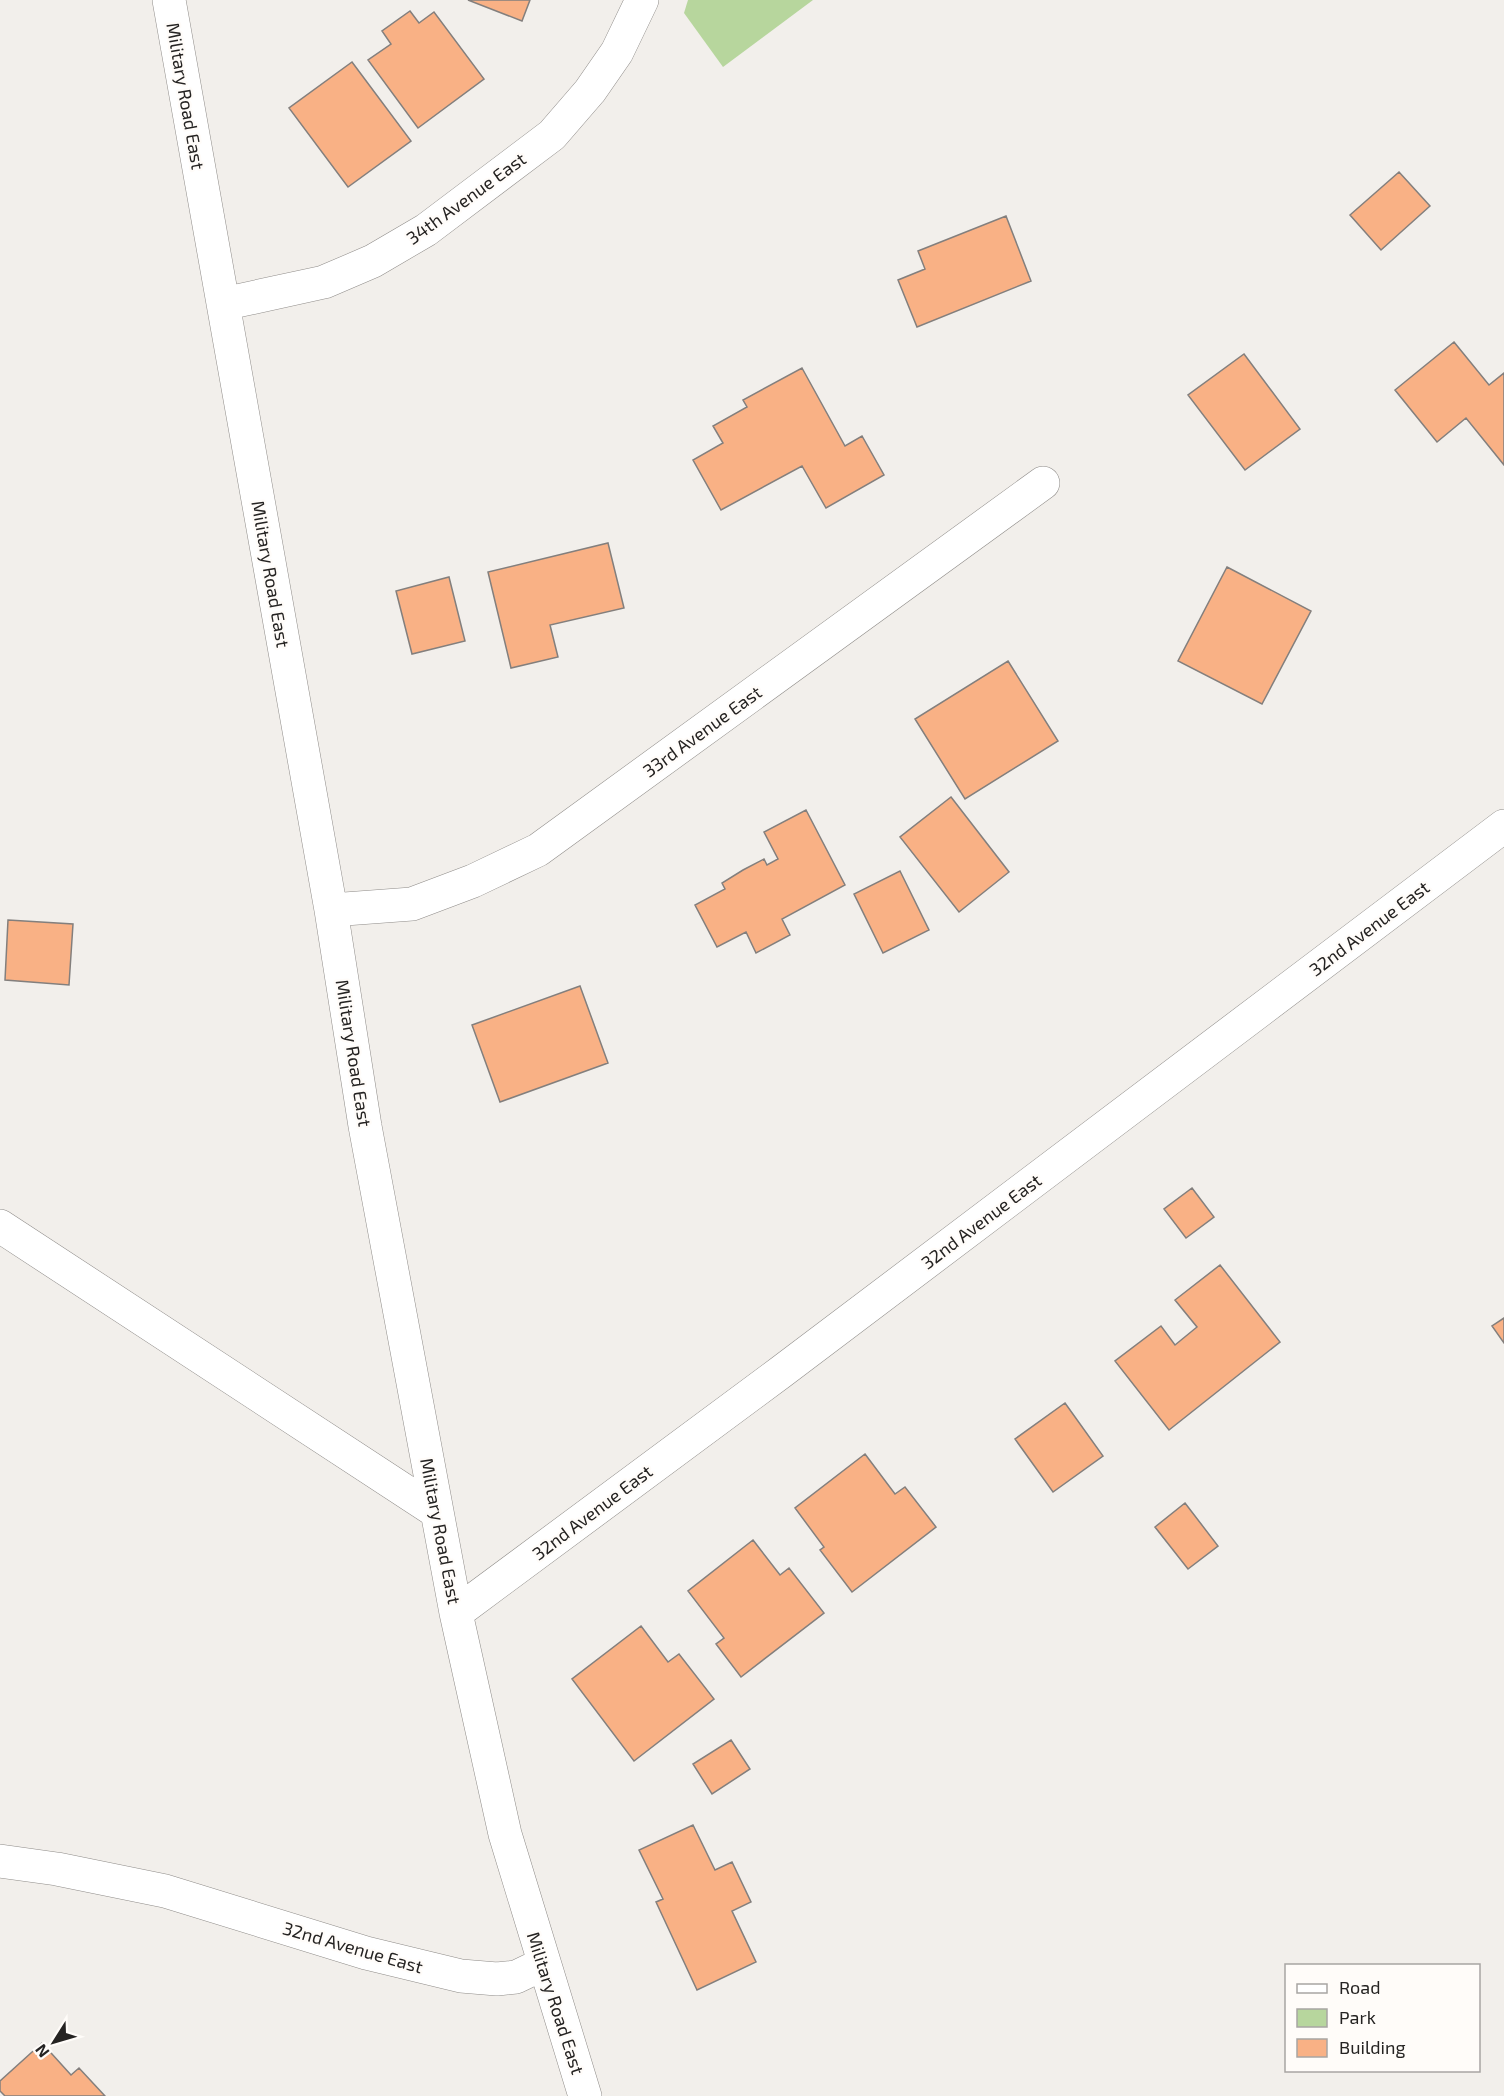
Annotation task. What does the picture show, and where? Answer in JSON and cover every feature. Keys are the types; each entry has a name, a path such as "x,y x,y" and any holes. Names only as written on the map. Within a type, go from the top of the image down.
{"street":[{"name":"Military Road East","path":"169,0 331,910 365,1126 456,1612 505,1834 585,2096"},
{"name":"34th Avenue East","path":"223,304 324,282 373,261 426,230 552,135 590,91 617,52 642,0"},
{"name":"33rd Avenue East","path":"331,910 412,904 473,881 538,850 1043,483"},
{"name":"32nd Avenue East","path":"456,1612 790,1365 1504,826"},
{"path":"0,1226 437,1512"},
{"name":"32nd Avenue East","path":"0,1861 57,1869 165,1891 366,1953 461,1976 497,1979 516,1977 543,1964"}],"green space":[{"path":"688,0 813,0 723,67 684,13"}],"building":[{"path":"468,0 530,0 522,21"},
{"path":"410,11 419,23 434,12 484,79 418,128 368,60 391,44 382,31"},
{"path":"352,62 411,141 348,187 289,108"},
{"path":"1399,172 1430,206 1381,250 1350,215"},
{"path":"1006,216 1031,281 917,327 898,280 925,269 918,251"},
{"path":"1454,342 1489,385 1504,373 1504,465 1466,418 1437,442 1395,390"},
{"path":"1244,354 1300,429 1245,470 1188,395"},
{"path":"802,368 845,446 862,436 884,475 826,508 802,466 721,510 693,460 723,443 713,426 747,407 743,400"},
{"path":"608,543 624,608 550,625 558,657 511,668 488,572"},
{"path":"1227,567 1311,611 1262,704 1178,661"},
{"path":"449,577 465,641 412,654 396,591"},
{"path":"1008,661 1058,741 965,799 915,719"},
{"path":"951,797 1009,872 959,912 900,837"},
{"path":"806,810 845,885 782,919 790,935 756,953 746,932 717,947 695,905 725,889 722,883 743,870 764,859 767,865 778,859 764,832"},
{"path":"900,871 929,930 883,953 854,894"},
{"path":"8,920 73,924 69,985 5,980"},
{"path":"580,986 608,1063 500,1102 472,1025"},
{"path":"1192,1188 1214,1217 1186,1238 1164,1209"},
{"path":"1220,1265 1280,1342 1169,1430 1115,1361 1161,1326 1175,1345 1197,1327 1175,1300"},
{"path":"1504,1318 1504,1343 1492,1326"},
{"path":"1065,1403 1103,1456 1053,1492 1015,1439"},
{"path":"865,1454 895,1494 905,1487 936,1527 852,1592 820,1550 824,1547 795,1508"},
{"path":"1185,1503 1218,1546 1188,1569 1155,1527"},
{"path":"753,1540 780,1575 789,1568 824,1613 741,1677 716,1644 724,1638 688,1591"},
{"path":"641,1626 668,1662 679,1654 714,1699 634,1761 572,1679"},
{"path":"731,1740 750,1769 712,1794 693,1764"},
{"path":"693,1825 715,1870 732,1862 751,1902 732,1911 756,1962 697,1990 656,1902 663,1899 639,1850"},
{"path":"42,2043 71,2075 79,2068 105,2096 5,2096 0,2091 0,2081"}]}
